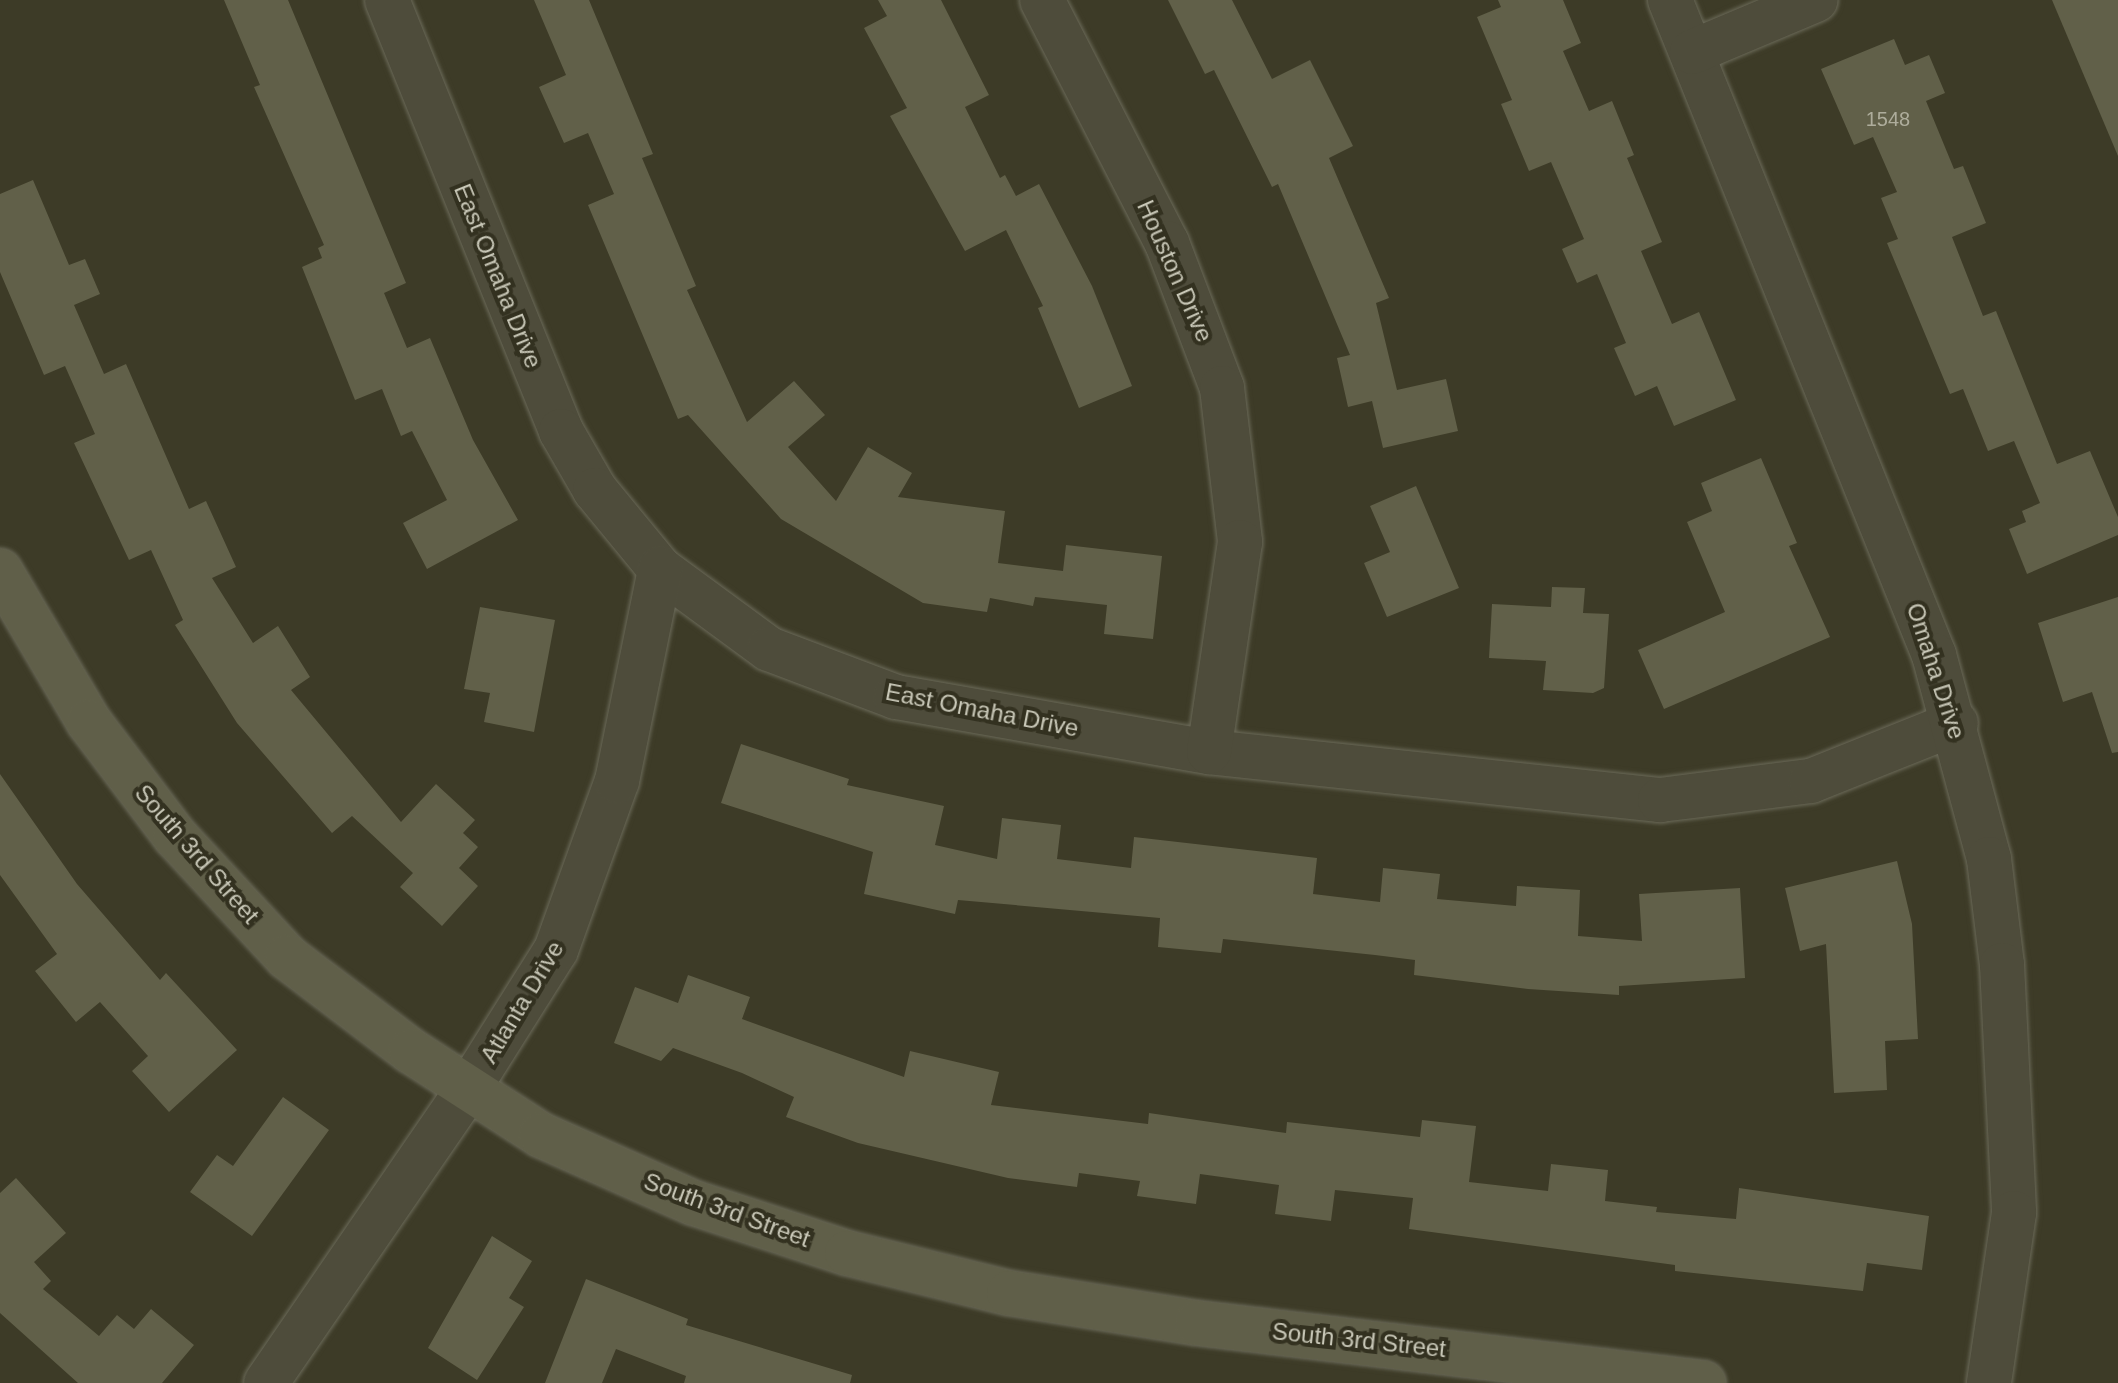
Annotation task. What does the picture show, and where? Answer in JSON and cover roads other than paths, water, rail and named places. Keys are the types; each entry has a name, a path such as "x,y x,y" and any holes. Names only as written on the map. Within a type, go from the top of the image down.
{"street":[{"name":"East Omaha Drive","path":"387,0 561,431 595,490 660,569 769,649 830,677 896,697 1209,752 1660,800 1811,781 1956,723"},
{"name":"Houston Drive","path":"1042,0 1167,243 1222,388 1240,542 1209,752"},
{"name":"Omaha Drive","path":"1670,0 1827,377 1956,723 1989,859 2002,965 2014,1213 1989,1383"},
{"path":"1692,52 1816,0"},
{"name":"Atlanta Drive","path":"266,1383 533,992 591,867 617,781 660,569"},
{"name":"South 3rd Street","path":"0,571 89,722 175,836 287,957 469,1088 541,1135 694,1203 847,1253 1009,1293 1197,1323 1703,1383"}]}
